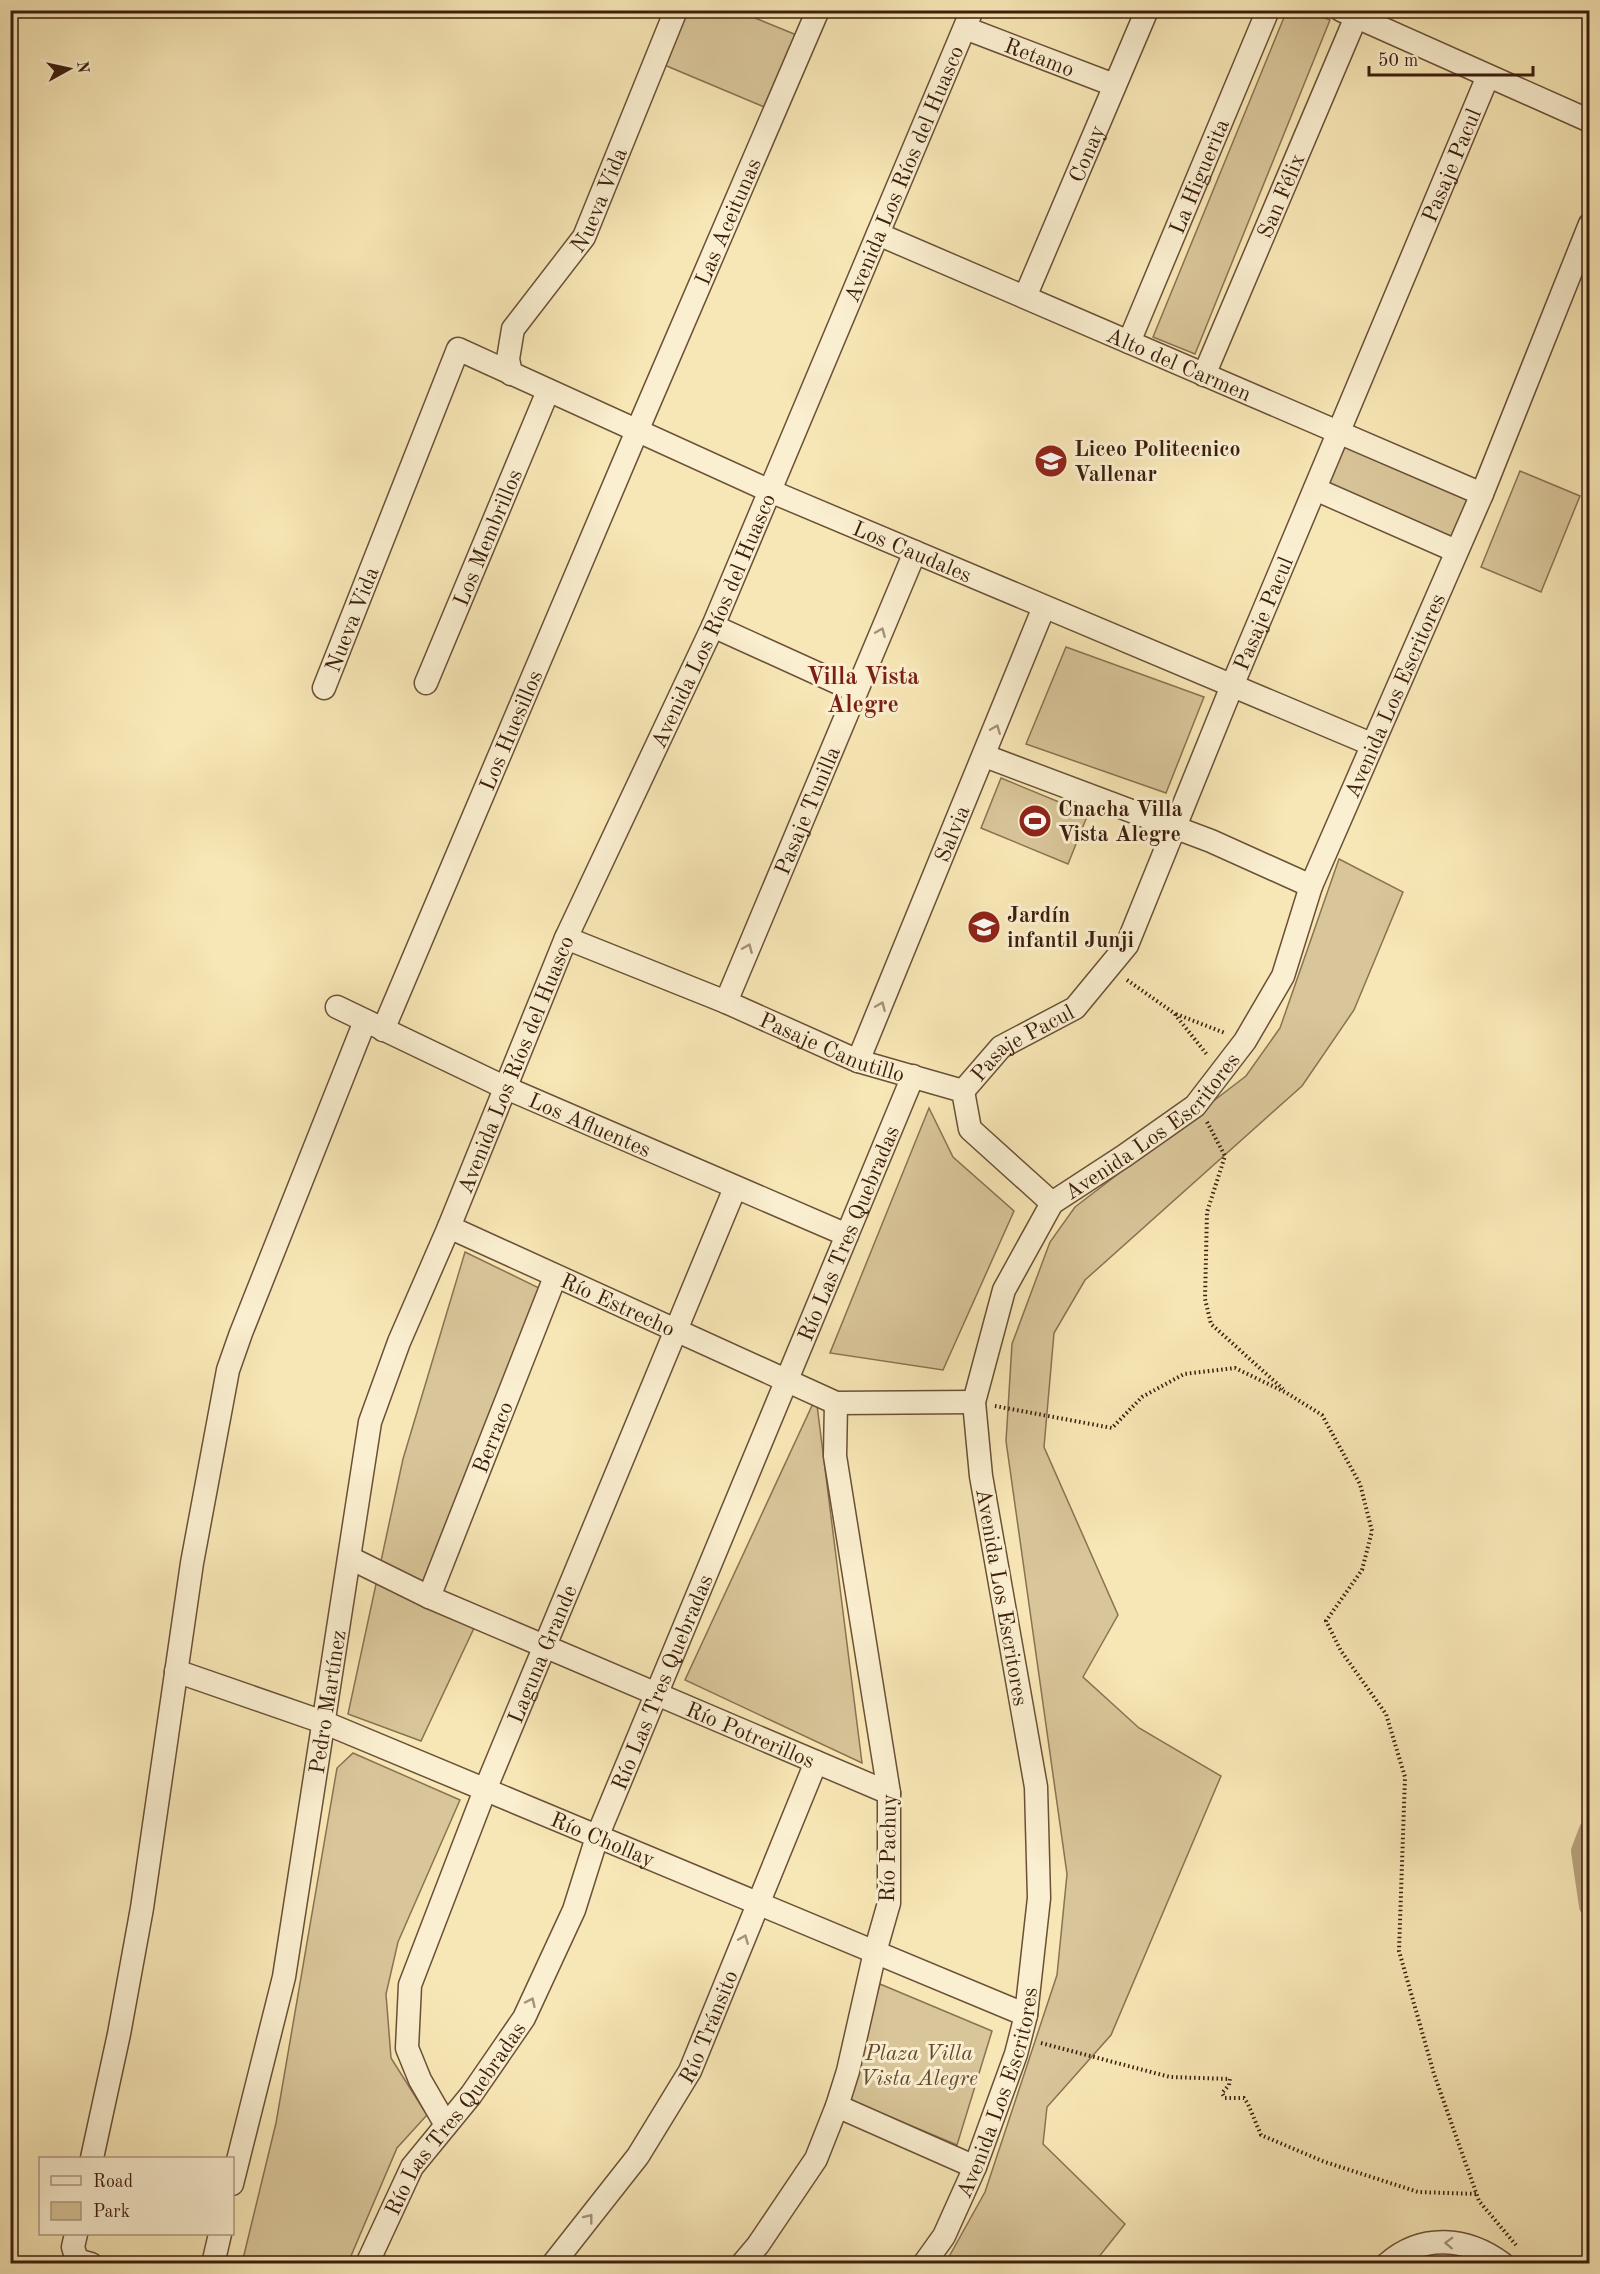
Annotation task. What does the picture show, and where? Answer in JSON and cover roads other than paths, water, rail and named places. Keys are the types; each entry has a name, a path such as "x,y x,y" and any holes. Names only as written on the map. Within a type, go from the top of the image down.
{"street":[{"name":"Nueva Vida","path":"511,374 508,359 513,329 584,237 676,10"},
{"name":"Las Aceitunas","path":"636,431 818,10"},
{"name":"Conay","path":"1025,297 1113,85 1147,10"},
{"name":"La Higuerita","path":"1129,342 1268,10"},
{"path":"1348,14 1590,121"},
{"name":"San Félix","path":"1204,375 1348,14"},
{"name":"Retamo","path":"968,20 1113,85"},
{"name":"Avenida Los Ríos del Huasco","path":"449,1227 566,938 713,626 968,20"},
{"name":"Pasaje Pacul","path":"963,1091 1001,1047 1075,1008 1127,945 1232,686 1488,76"},
{"name":"Avenida Los Escritores","path":"924,2264 944,2236 975,2167 1020,2037 1026,2015 1039,1898 1036,1787 981,1476 974,1402 1004,1290 1052,1203 1125,1156 1195,1106 1245,1041 1283,976 1311,886 1482,494 1590,224"},
{"name":"Alto del Carmen","path":"878,234 1482,494"},
{"name":"Nueva Vida","path":"324,688 458,349"},
{"name":"Los Caudales","path":"458,349 770,491 1371,744"},
{"name":"Los Membrillos","path":"426,683 548,391"},
{"name":"Los Huesillos","path":"93,2157 142,1908 192,1563 228,1370 240,1333 636,431"},
{"path":"1315,489 1456,551"},
{"name":"Pasaje Tunilla","path":"726,1002 915,552"},
{"name":"Salvia","path":"858,1060 985,756 1044,607"},
{"path":"713,626 856,691"},
{"path":"985,756 1211,841 1311,886"},
{"name":"Pasaje Canutillo","path":"566,938 726,1002 858,1060 963,1091"},
{"name":"Los Afluentes","path":"337,1007 504,1087 847,1235"},
{"name":"Río Las Tres Quebradas","path":"367,2264 412,2167 471,2095 524,2018 574,1910 597,1837 913,1076"},
{"path":"963,1091 970,1129 1052,1203"},
{"name":"Laguna Grande","path":"446,2125 420,2080 407,2048 410,1986 485,1790 735,1188"},
{"name":"Río Estrecho","path":"449,1227 555,1277 787,1380"},
{"name":"Pedro Martínez","path":"234,2176 284,1977 370,1422 399,1342 449,1227"},
{"name":"Berraco","path":"429,1597 555,1277"},
{"path":"787,1380 836,1403 974,1402"},
{"name":"Río Pachuy","path":"742,2264 758,2245 816,2159 848,2071 875,1952 889,1903 889,1793 835,1456 836,1403"},
{"name":"Río Potrerillos","path":"350,1558 429,1597 889,1793"},
{"name":"Río Chollay","path":"176,1671 323,1722 1026,2015"},
{"name":"Río Tránsito","path":"553,2264 638,2156 690,2071 816,1762"},
{"path":"837,2106 975,2167"},
{"path":"76,2235 73,2247 77,2260 91,2264"},
{"path":"213,2264 220,2235"},
{"path":"1387,2264 1396,2256 1424,2245 1449,2241 1508,2259"}],"waterway":[{"path":"1590,1830 1582,1851 1590,1906"}],"place":[{"name":"Liceo Politecnico Vallenar","path":"1051,461"},
{"name":"Cnacha Villa Vista Alegre","path":"1035,821"},
{"name":"Jardín infantil Junji","path":"984,927"}],"district":[{"name":"Villa Vista Alegre","path":"863,690"}],"park label":[{"name":"Plaza Villa Vista Alegre","path":"919,2064"}]}
